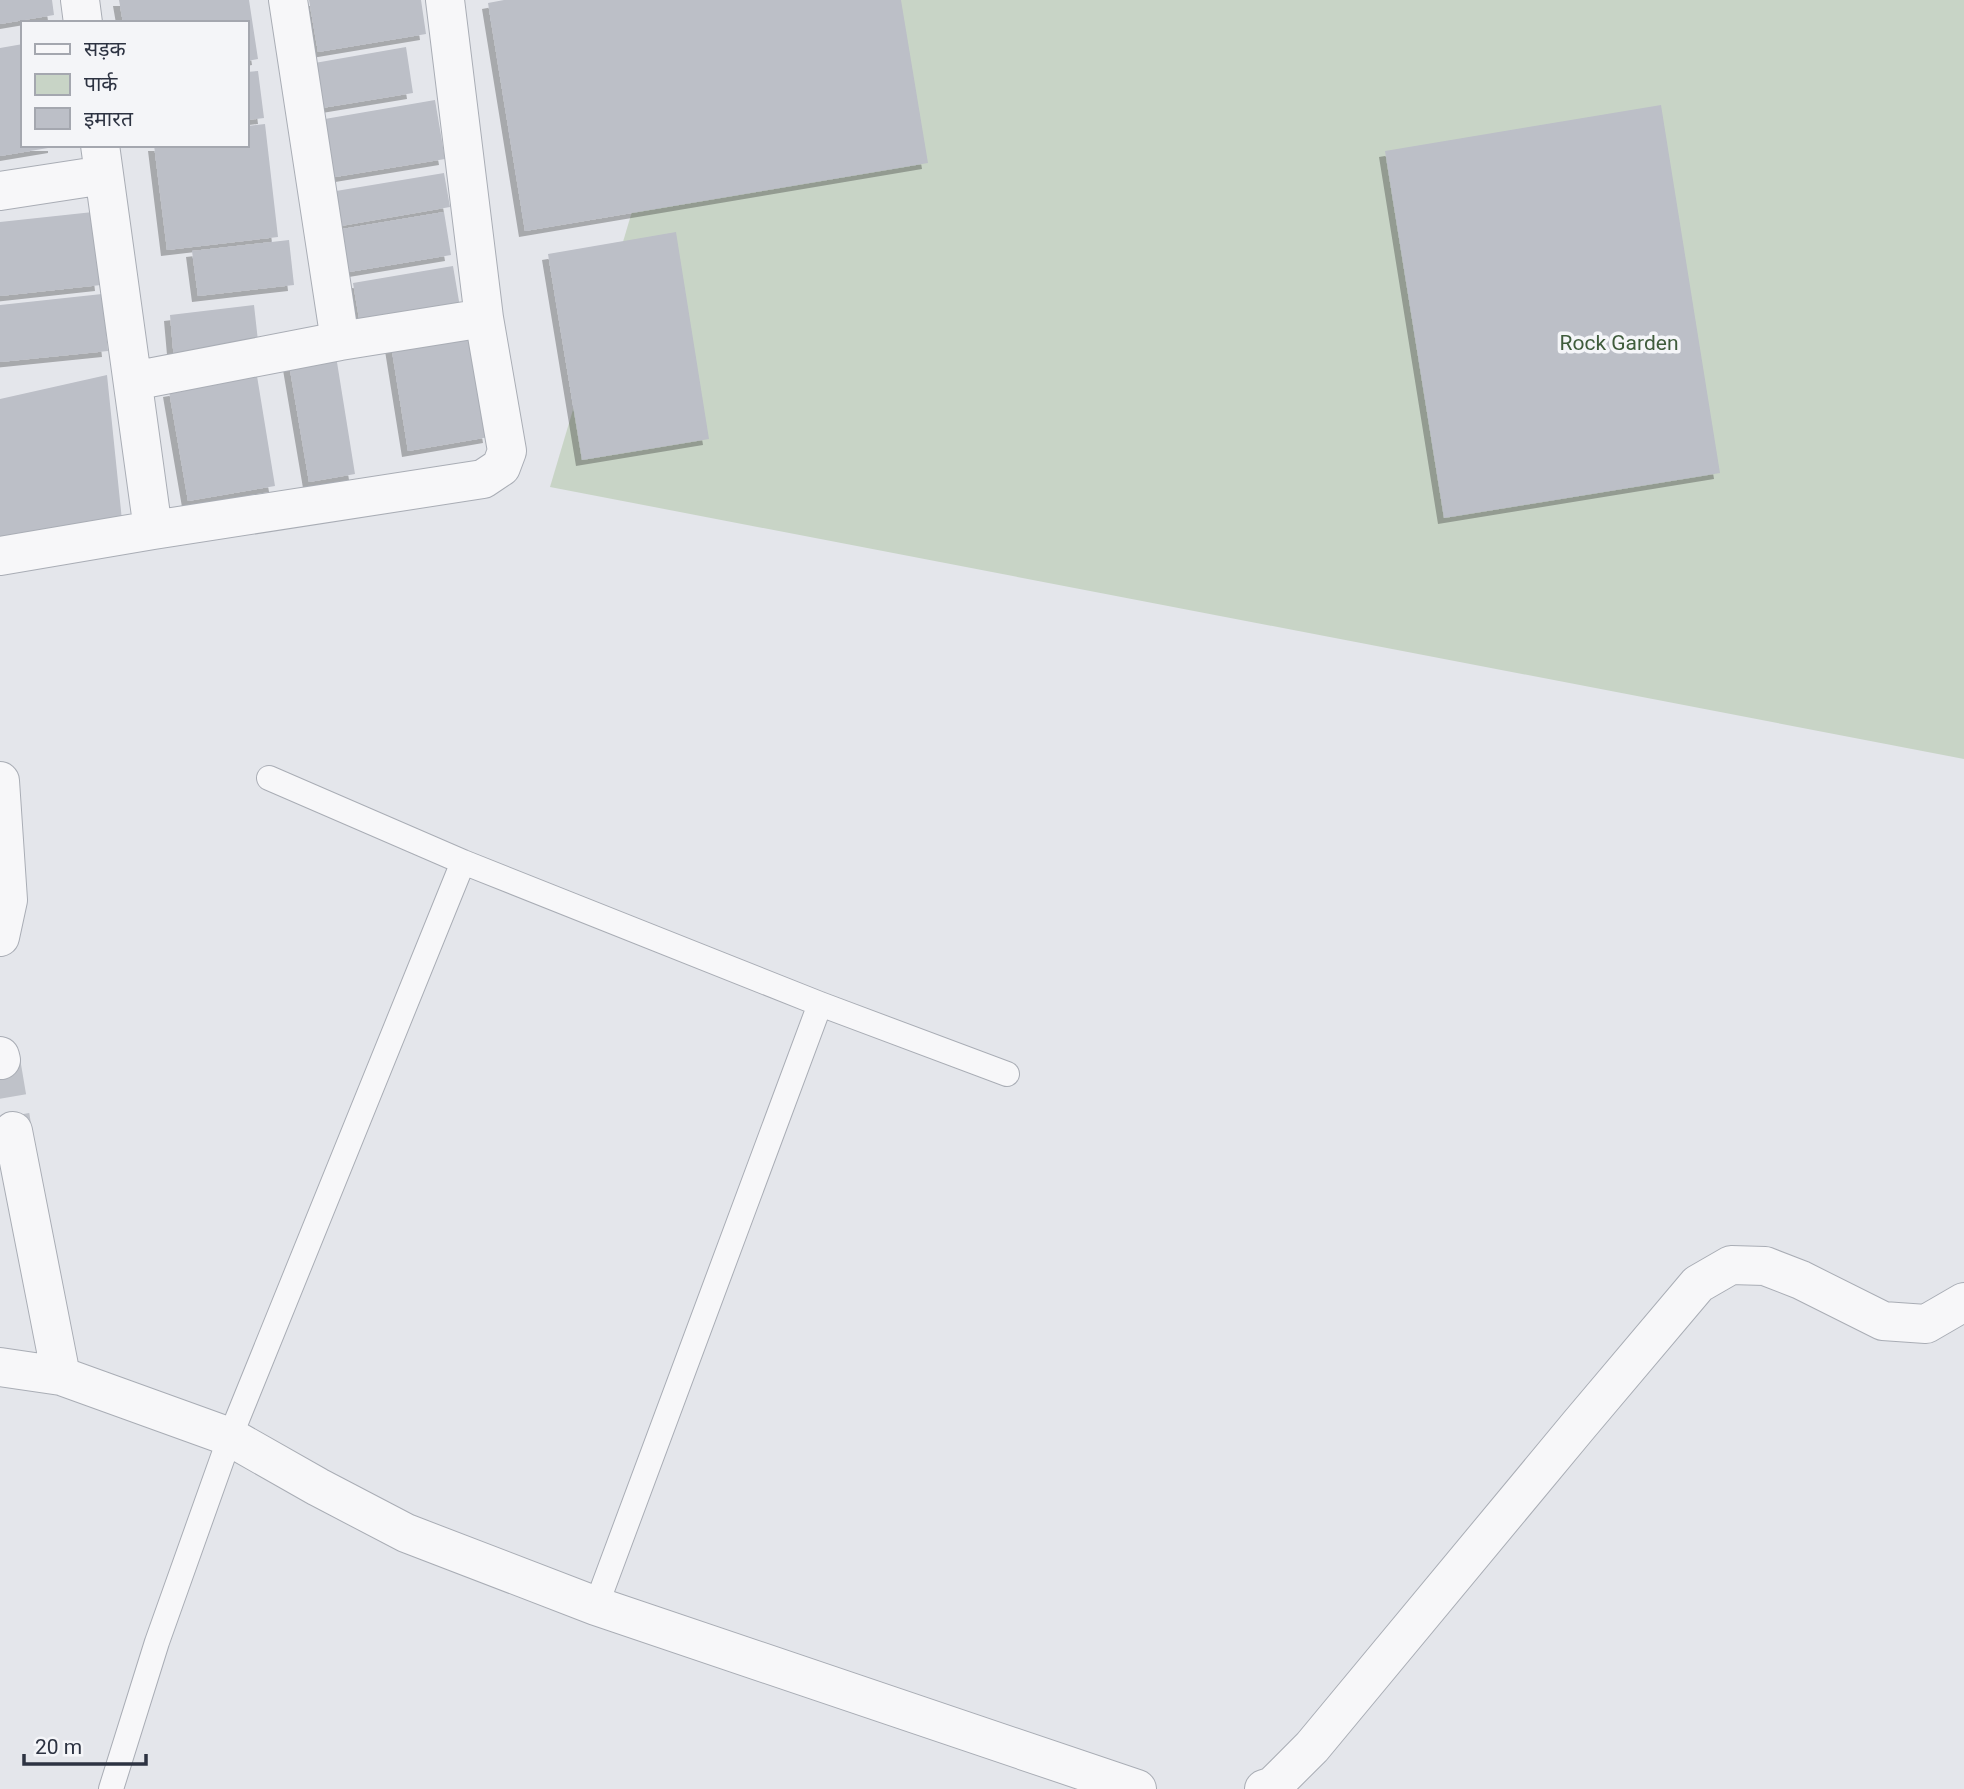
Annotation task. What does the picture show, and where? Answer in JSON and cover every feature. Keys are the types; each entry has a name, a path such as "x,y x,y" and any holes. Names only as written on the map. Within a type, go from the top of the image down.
{"street":[{"path":"80,0 83,21"},
{"path":"288,0 340,341"},
{"path":"0,556 483,479 501,467 507,450 484,318 445,0"},
{"path":"0,191 102,160 153,530"},
{"path":"132,381 340,341 484,318"},
{"path":"0,781 8,900 0,937"},
{"path":"13,1131 61,1376"},
{"path":"1264,1789 1273,1786 1312,1746 1698,1284 1731,1265 1765,1266 1801,1280 1884,1321 1926,1324 1964,1302"},
{"path":"0,1367 61,1376 230,1437 406,1533 495,1569 596,1606 1137,1789"}],"lane":[{"path":"269,778 463,862 820,1004 1007,1074"},
{"path":"110,1789 157,1642 230,1437 463,862"},
{"path":"596,1606 820,1004"}],"green space":[{"name":"Rock Garden","path":"695,0 1964,0 1964,759 550,487"}],"building":[{"path":"0,0 52,0 54,15 0,24"},
{"path":"119,0 249,0 258,59 248,61 248,21 123,21"},
{"path":"309,0 421,0 426,34 318,52"},
{"path":"504,0 901,0 928,163 525,231 488,3"},
{"path":"21,44 21,147 54,147 0,156 0,48"},
{"path":"406,47 413,93 316,109 309,64"},
{"path":"258,71 264,118 248,120 248,72"},
{"path":"435,100 445,159 329,178 319,120"},
{"path":"1661,105 1720,473 1444,518 1385,151"},
{"path":"265,124 278,237 167,250 154,147 248,147 248,126"},
{"path":"444,173 450,207 335,227 330,192"},
{"path":"93,212 101,285 0,296 0,222"},
{"path":"444,212 451,255 343,273 336,230"},
{"path":"676,232 709,439 582,460 548,254"},
{"path":"289,240 294,285 198,296 192,251"},
{"path":"453,266 461,313 361,330 353,283"},
{"path":"102,294 108,351 0,362 0,305"},
{"path":"254,305 259,350 174,360 170,315"},
{"path":"472,332 489,437 408,451 391,345"},
{"path":"336,356 355,474 309,482 289,364"},
{"path":"107,375 123,530 0,543 0,399"},
{"path":"257,376 275,486 188,501 169,391"}],"tunnel":[{"path":"1,1060 13,1131"}]}
